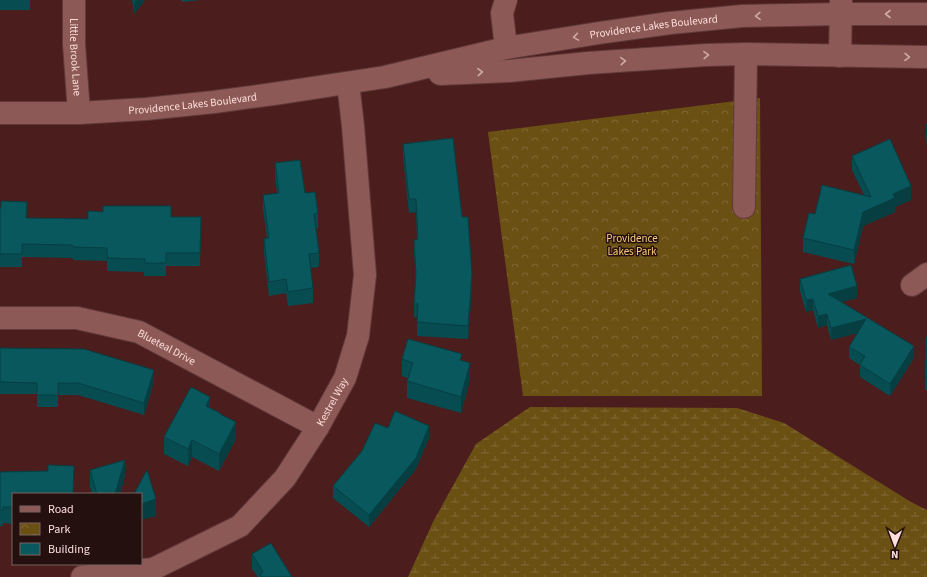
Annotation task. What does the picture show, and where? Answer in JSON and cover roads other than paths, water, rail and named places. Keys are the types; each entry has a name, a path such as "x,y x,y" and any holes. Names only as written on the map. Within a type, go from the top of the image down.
{"street":[{"name":"Little Brook Lane","path":"74,0 74,44 79,113"},
{"path":"506,0 502,13 506,48"},
{"name":"Providence Lakes Boulevard","path":"0,113 79,113 146,109 214,102 385,77 506,48 670,23 841,7 927,14"},
{"path":"840,56 841,7"},
{"name":"Providence Lakes Boulevard","path":"385,77 510,71 588,63 746,54 927,57"},
{"path":"744,207 746,54"},
{"name":"Kestrel Way","path":"82,577 153,569 240,526 285,478 318,427 345,378 358,336 365,275 348,83"},
{"name":"Blueteal Drive","path":"0,318 77,318 139,332 318,427"}],"park label":[{"name":"Providence Lakes Park","path":"632,244"}]}
